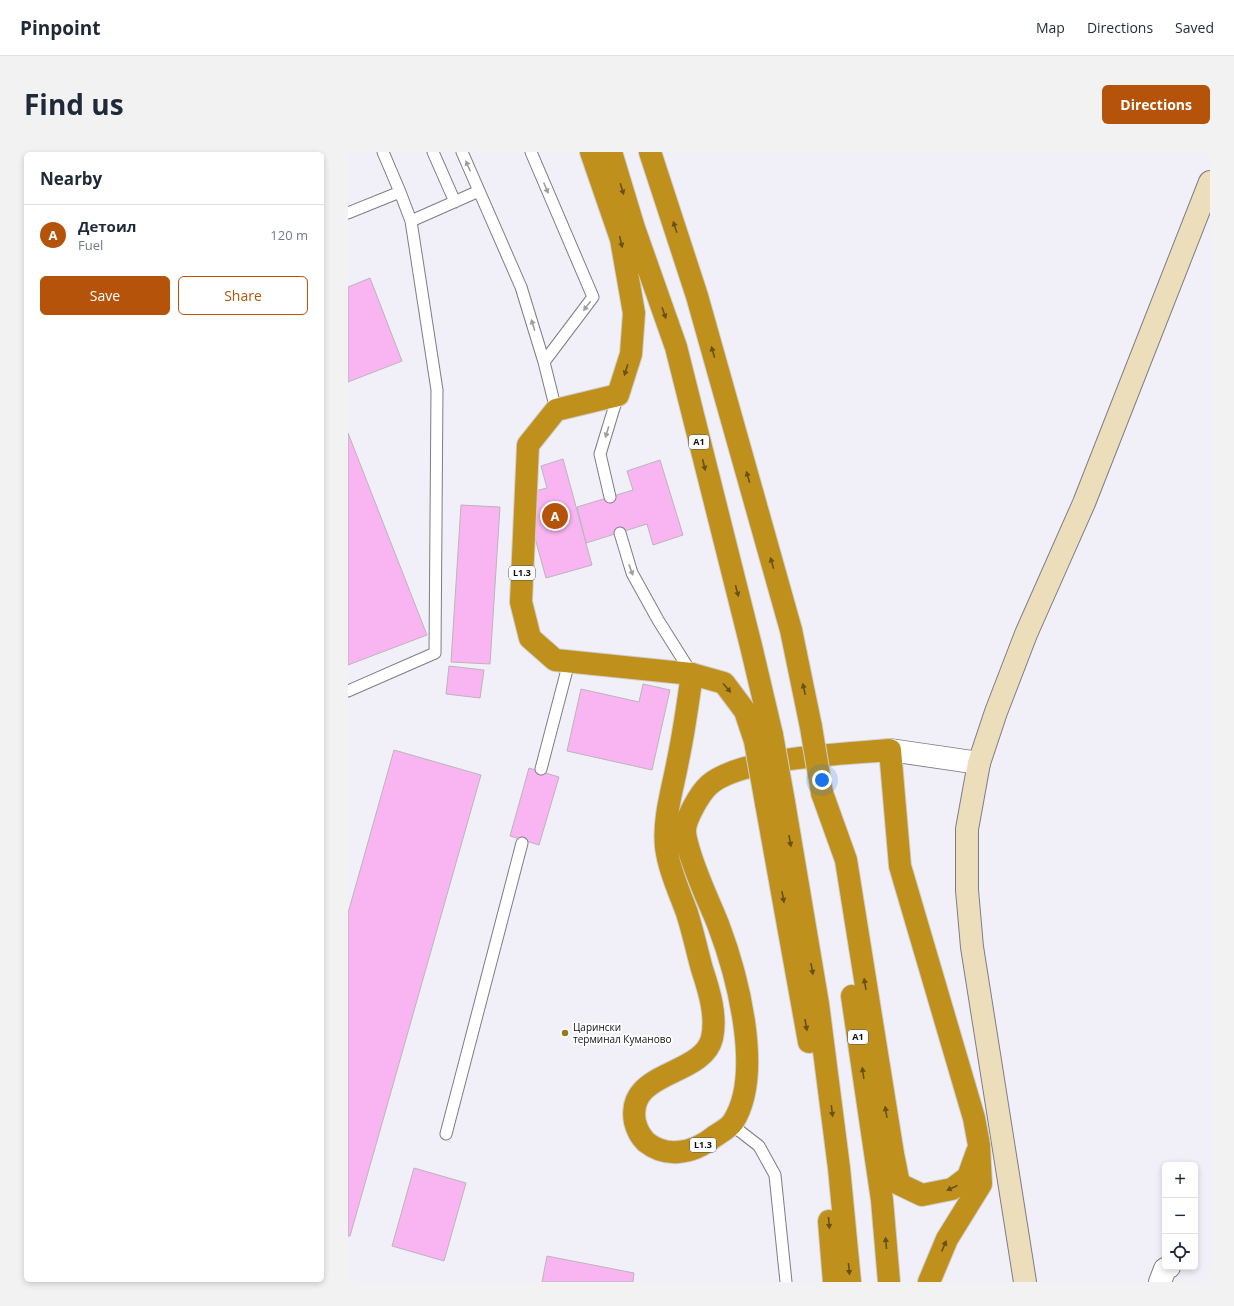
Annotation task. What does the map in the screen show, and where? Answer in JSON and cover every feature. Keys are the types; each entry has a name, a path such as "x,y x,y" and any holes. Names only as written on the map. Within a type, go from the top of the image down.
{"highway":[{"path":"556,410 618,395 630,354 634,312 621,239 591,152"},
{"name":"A1","path":"611,152 634,228 676,347 751,646 763,738 775,803 818,1004 839,1168 850,1282"},
{"name":"A1","path":"650,152 698,296 792,630 822,793 882,1200 889,1282"},
{"name":"L1.3","path":"556,410 528,445 521,602 530,638 555,660 692,674 724,683 763,738"},
{"name":"L1.3","path":"692,674 687,716 667,812 666,845 672,874 688,915 710,992 713,1019 712,1039 704,1054 690,1064 662,1076 646,1088 638,1100 634,1114 636,1126 642,1137 650,1145 663,1152 680,1152 701,1147 732,1125 742,1104 747,1074 747,1036 738,990 719,927 692,864 685,831 695,804 709,785 735,771 791,759 890,750"},
{"path":"890,750 900,866 974,1118 979,1145 981,1184 947,1239 929,1282"},
{"path":"822,793 846,860 899,1184 922,1195 952,1190 968,1177 979,1145"},
{"path":"775,803 825,1168 834,1282"}],"main road":[{"path":"1025,1282 972,947 967,890 967,829 979,763 1026,634 1084,503 1210,182"}],"street":[{"name":"L1.3","path":"890,750 979,763"},
{"path":"1160,1282 1165,1270"}],"lane":[{"path":"348,691 435,653 437,390 411,221 383,152"},
{"path":"433,152 455,202"},
{"path":"462,152 521,287 544,362 556,410"},
{"path":"531,152 593,297 544,362"},
{"path":"411,221 479,191"},
{"path":"348,212 400,192"},
{"path":"610,497 600,454 618,395"},
{"path":"620,533 632,573 658,620 692,674"},
{"path":"541,769 569,662"},
{"path":"446,1134 522,843"},
{"path":"732,1125 759,1146 775,1175 786,1282"}],"building":[{"path":"370,278 402,361 348,382 348,287"},
{"path":"348,433 427,635 348,665"},
{"path":"563,459 592,565 546,578 531,524 535,491 547,488 541,466"},
{"path":"660,460 683,535 653,545 647,524 586,543 577,507 633,490 627,471"},
{"path":"461,505 500,507 490,664 451,662"},
{"path":"449,666 484,670 480,698 446,694"},
{"path":"643,684 670,690 652,770 567,751 581,689 639,702"},
{"path":"394,750 481,775 350,1236 348,1236 348,913"},
{"path":"529,768 559,777 539,845 510,836"},
{"path":"414,1168 466,1183 444,1261 392,1246"},
{"path":"547,1256 634,1273 633,1282 542,1282"}],"place":[{"name":"Детоил","path":"555,516"},
{"name":"Царински терминал Куманово","path":"565,1033"}]}
